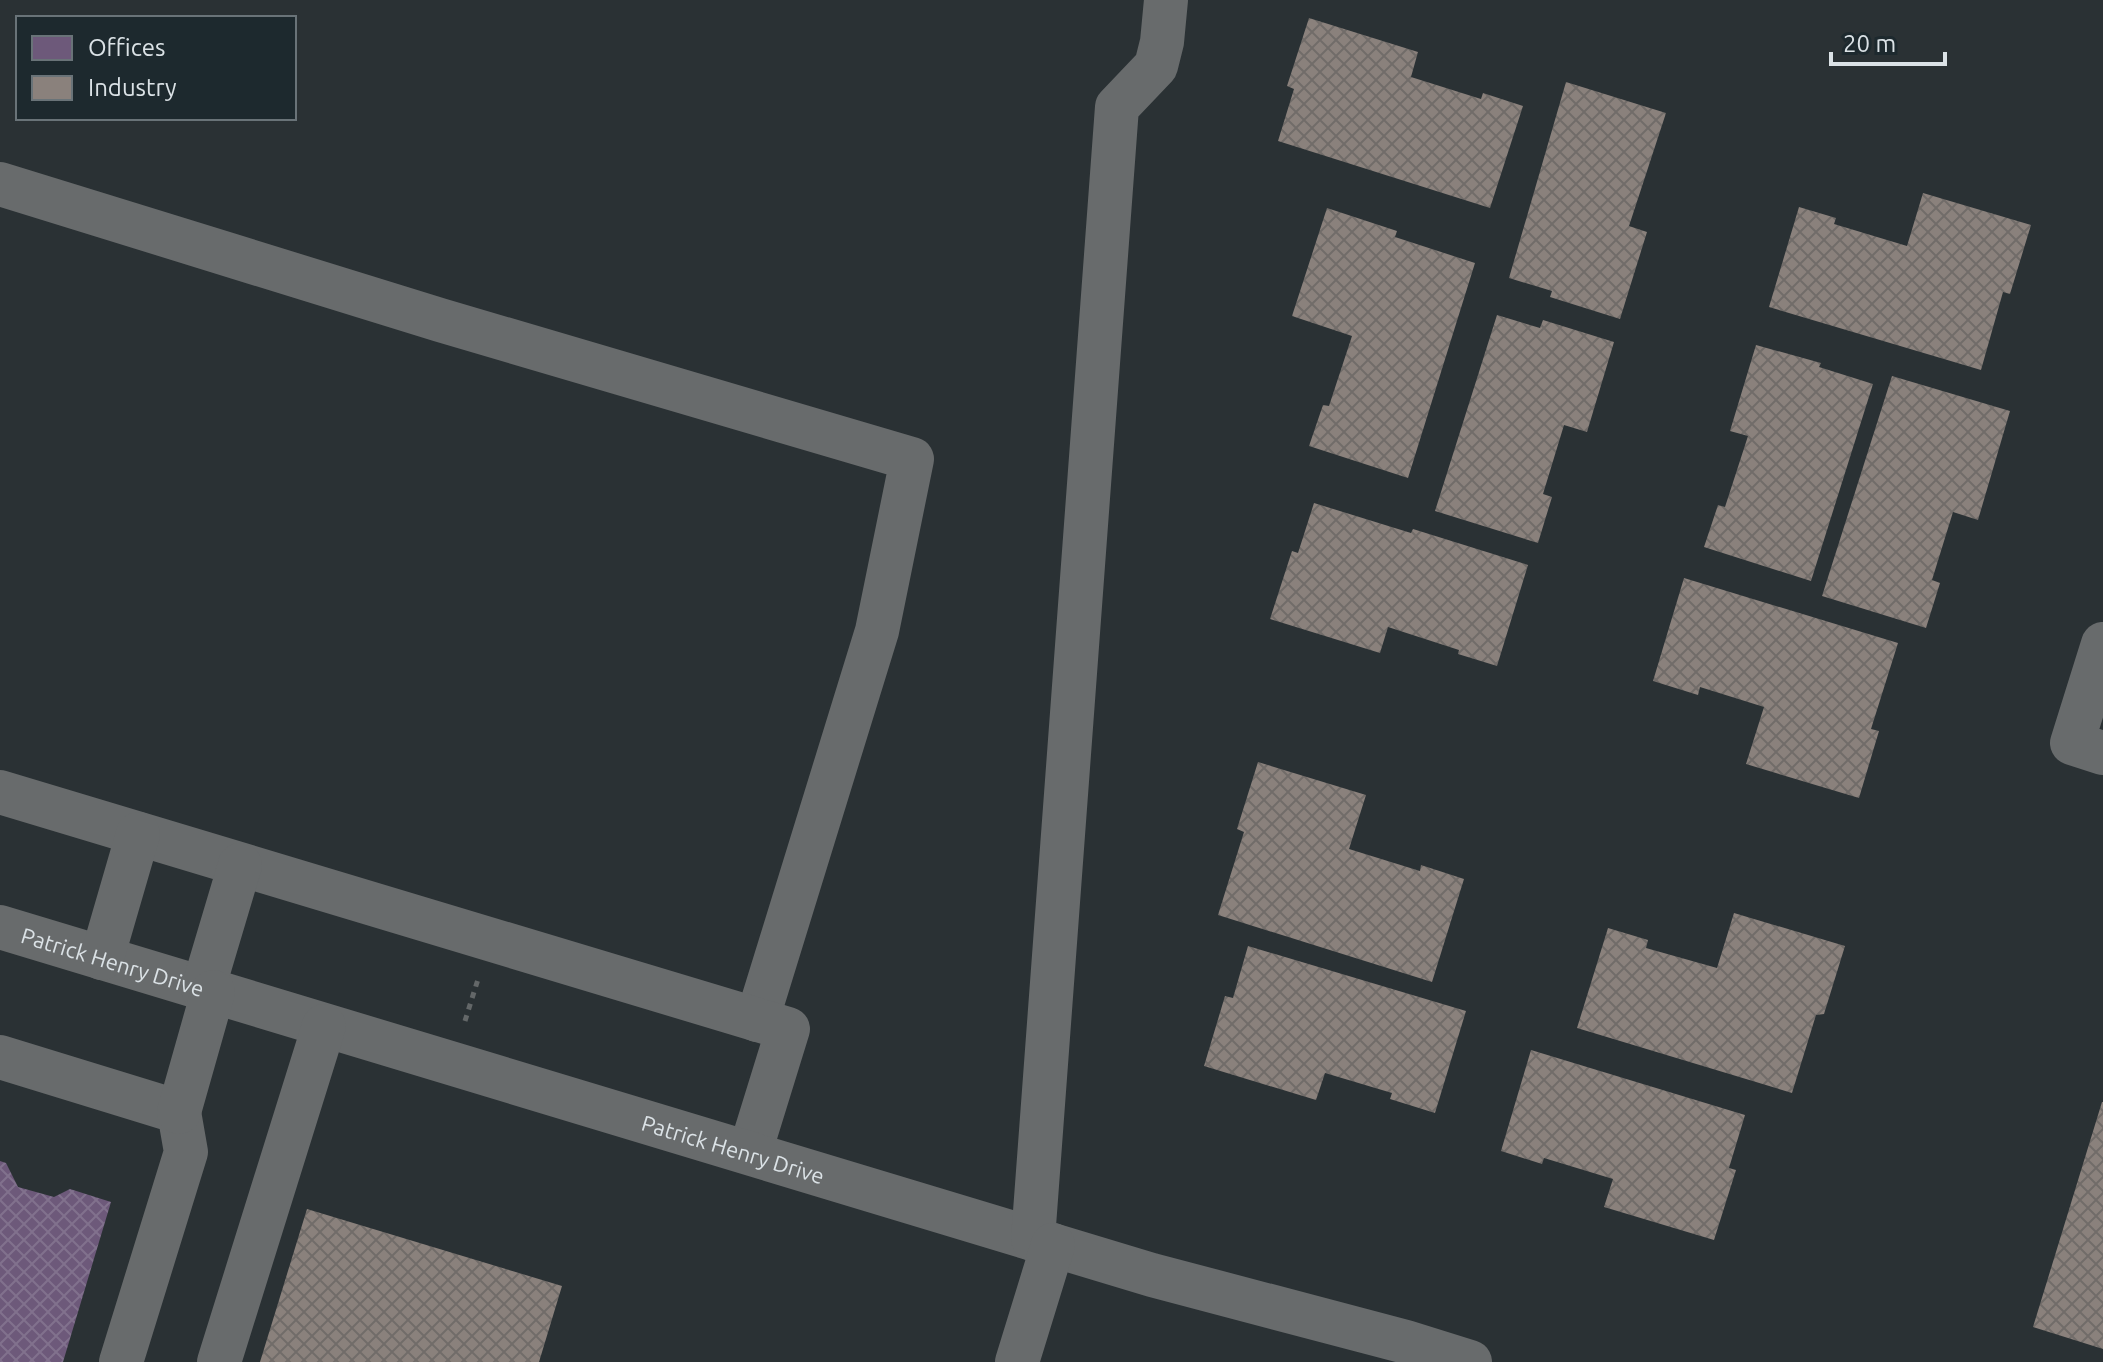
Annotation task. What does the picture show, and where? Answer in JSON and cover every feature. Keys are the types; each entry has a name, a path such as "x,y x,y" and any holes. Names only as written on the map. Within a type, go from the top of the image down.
{"street":[{"path":"1017,1362 1043,1242 1117,107 1156,66 1166,0"},
{"path":"0,184 426,316 912,459 877,631 757,1020"},
{"path":"2103,644 2072,743 2103,753"},
{"path":"0,792 788,1029 750,1152"},
{"path":"102,958 138,834"},
{"path":"121,1362 186,1152 179,1112 240,865"},
{"name":"Patrick Henry Drive","path":"0,927 1043,1242 1470,1362"},
{"path":"219,1362 324,1026"},
{"path":"0,1057 179,1112"}],"building: Offices":[{"path":"0,1161 6,1163 18,1187 54,1197 70,1189 111,1202 63,1362 0,1362"}],"building: Industry":[{"path":"1309,18 1418,52 1411,77 1481,99 1483,93 1523,106 1490,208 1278,141 1294,89 1287,86"},
{"path":"1566,82 1666,113 1629,226 1647,232 1620,319 1550,297 1552,291 1509,278"},
{"path":"1923,193 2031,225 2010,294 2003,292 1981,370 1769,307 1799,207 1836,218 1834,224 1907,246"},
{"path":"1327,208 1397,231 1395,237 1475,263 1408,478 1309,446 1323,405 1329,406 1352,336 1292,316"},
{"path":"1497,315 1540,328 1543,320 1614,342 1587,432 1564,425 1543,494 1552,497 1538,543 1435,511"},
{"path":"1756,345 1821,363 1819,367 1873,384 1811,581 1704,547 1718,505 1725,507 1748,436 1730,431"},
{"path":"1892,376 2010,411 1978,520 1953,512 1932,580 1940,583 1926,628 1822,596"},
{"path":"1314,503 1411,533 1413,529 1528,565 1497,666 1388,627 1380,653 1270,619 1292,551 1298,553"},
{"path":"1684,578 1898,643 1871,729 1879,731 1859,798 1746,764 1764,707 1700,687 1698,695 1653,681"},
{"path":"1258,762 1366,795 1349,849 1420,871 1421,865 1464,879 1432,982 1218,915 1244,832 1237,829"},
{"path":"1734,913 1845,946 1824,1014 1816,1015 1792,1093 1577,1028 1608,928 1648,940 1646,948 1717,968"},
{"path":"1248,946 1466,1011 1435,1113 1390,1099 1392,1093 1325,1073 1316,1100 1204,1066 1225,996 1233,998"},
{"path":"1531,1050 1745,1115 1729,1168 1736,1170 1714,1240 1604,1207 1613,1179 1544,1158 1542,1164 1501,1151"},
{"path":"2103,1102 2103,1349 2033,1327"},
{"path":"307,1209 562,1286 539,1362 260,1362"}]}
